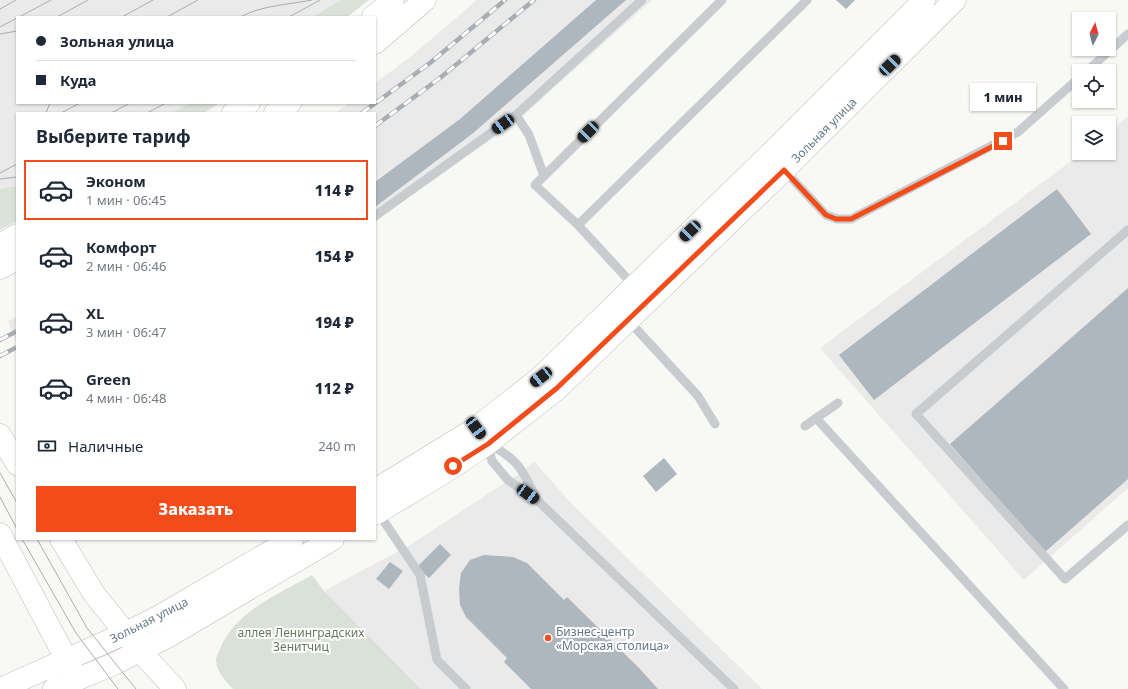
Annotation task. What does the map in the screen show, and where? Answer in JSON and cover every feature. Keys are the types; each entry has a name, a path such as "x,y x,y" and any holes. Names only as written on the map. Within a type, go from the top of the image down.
{"street":[{"path":"374,16 392,0"},
{"path":"376,42 425,0"},
{"name":"Зольная улица","path":"777,162 924,0"},
{"name":"Зольная улица","path":"376,511 442,474 541,377 621,314 777,162 955,0"},
{"path":"236,112 248,104"},
{"path":"276,112 288,104"},
{"path":"0,244 16,236"},
{"path":"0,268 16,260"},
{"path":"0,435 16,462"},
{"name":"Зольная улица","path":"376,489 482,436"},
{"path":"0,534 66,660 82,684"},
{"path":"62,540 94,594 140,651 176,689"},
{"name":"Зольная улица","path":"0,689 126,633 191,598 290,540"},
{"name":"Зольная улица","path":"54,689 82,684 169,636 330,540"}],"lane":[{"path":"376,215 516,115 642,0"},
{"path":"642,293 578,225 535,185 722,0"},
{"path":"578,225 807,0"},
{"path":"1095,64 1128,34"},
{"path":"777,162 826,215 836,219 851,219 1018,132 1072,84"},
{"path":"516,115 529,135 544,176"},
{"path":"1128,230 916,414 1065,579 1128,525"},
{"path":"621,314 698,396 715,424"},
{"path":"805,426 838,402"},
{"path":"816,418 1064,689"},
{"path":"482,436 492,461 508,480 538,501 734,689"},
{"path":"482,436 505,452 523,471 538,501"},
{"path":"376,511 420,575 437,660 466,689"}],"shaded area":[{"path":"0,0 341,0 314,16 16,16 16,104 188,104 173,112 16,112 16,186 0,189"},
{"path":"477,0 652,0 515,123 376,220 376,112 336,112 348,104 376,104 376,82 413,55"},
{"path":"1128,116 1128,488 1024,580 820,348 1073,160 1116,160 1116,126"},
{"path":"16,317 16,342 8,321"},
{"path":"534,461 569,501 762,689 421,689 324,591 410,545 523,471"}],"green space":[{"path":"341,0 369,0 348,16 314,16"},
{"path":"188,104 218,104 206,112 173,112"},
{"path":"16,186 16,222 0,230 0,189"},
{"name":"аллея Ленинградских Зенитчиц","path":"312,575 324,591 421,689 233,689 222,676 216,664 217,656 227,636 236,624 259,605"}],"building":[{"path":"596,0 626,0 472,134 376,206 376,181 460,119"},
{"path":"836,0 855,0 846,9"},
{"path":"1057,189 1091,234 874,400 839,355"},
{"path":"1128,288 1128,479 1045,552 950,444"},
{"path":"664,458 677,474 656,492 643,476"},
{"path":"440,544 451,555 429,578 417,567"},
{"name":"Бизнес-центр «Морская столица»","path":"484,555 513,557 527,563 564,600 567,597 639,668 658,689 531,689 504,662 507,658 466,617 460,605 459,589 461,573 470,560"},
{"path":"390,562 403,571 389,589 376,579"}],"tram line":[{"path":"0,9 16,0"},
{"path":"21,16 51,0"},
{"path":"59,16 88,0"},
{"path":"124,16 153,0"},
{"path":"169,16 198,0"},
{"path":"242,16 257,10 312,0"},
{"path":"291,16 320,0"},
{"path":"0,27 16,19"},
{"path":"0,34 16,31"},
{"path":"46,112 50,104"},
{"path":"63,112 78,104"},
{"path":"113,112 128,104"},
{"path":"149,112 164,104"},
{"path":"0,173 16,165"},
{"path":"0,179 16,177"},
{"path":"0,473 16,501"},
{"path":"0,497 16,527"},
{"path":"23,540 76,633 118,689"},
{"path":"38,540 87,628 136,689"}],"railway":[{"path":"376,103 430,63 505,0"},
{"path":"376,125 440,78 534,0"},
{"path":"363,112 374,104"},
{"path":"0,340 16,332"},
{"path":"0,356 16,348"}],"place":[{"name":"Бизнес-центр «Морская столица»","path":"548,638"}],"route":[{"path":"453,466 488,444 557,388 784,170 826,215 836,219 851,219 1003,141"}]}
